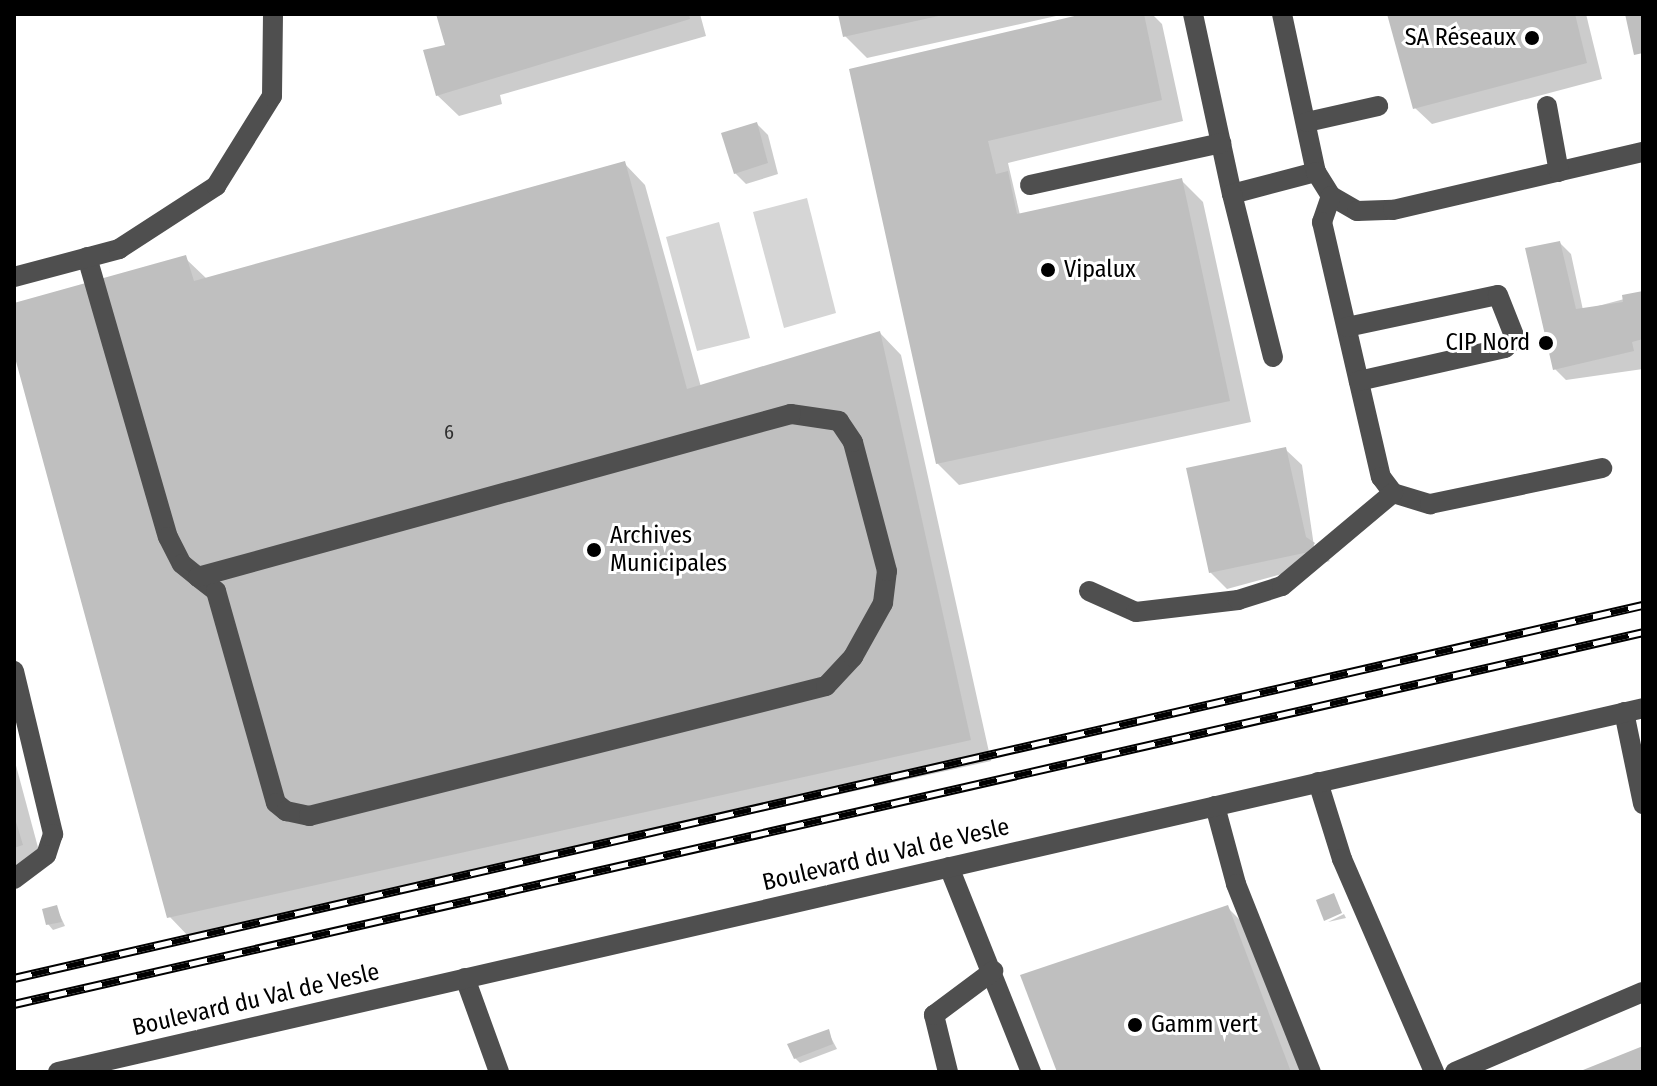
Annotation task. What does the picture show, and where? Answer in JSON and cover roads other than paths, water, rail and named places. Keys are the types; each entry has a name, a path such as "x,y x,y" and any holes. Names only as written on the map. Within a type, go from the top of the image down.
{"street":[{"path":"14,277 119,249 216,186 272,96 273,14"},
{"path":"1193,14 1232,194 1273,357"},
{"path":"1282,14 1316,172 1331,196 1357,211 1393,210 1643,152"},
{"path":"1307,122 1378,106"},
{"path":"1547,106 1559,172"},
{"path":"1030,185 1221,143"},
{"path":"1232,194 1316,172"},
{"path":"1331,196 1322,222 1381,477 1393,493 1430,504 1602,468"},
{"path":"87,257 168,537 198,577 216,591 276,803 309,816 826,686 853,657 883,603 887,571 853,442 839,421 791,414 198,577"},
{"path":"1347,327 1498,295 1515,338 1505,348 1359,381"},
{"path":"1089,591 1136,612 1238,600 1282,586 1393,493"},
{"path":"14,671 53,834 46,855 14,879"},
{"name":"Boulevard du Val de Vesle","path":"58,1072 1634,710 1643,804"},
{"path":"1318,782 1342,859 1434,1072"},
{"path":"1215,806 1236,884 1311,1072"},
{"path":"949,867 1031,1072"},
{"path":"948,1072 934,1015 993,971"},
{"path":"465,978 499,1072"},
{"path":"1455,1072 1643,992"}],"railway":[{"path":"14,978 1643,605"},
{"path":"14,1004 1643,632"}],"place":[{"name":"SA Réseaux","path":"1532,38"},
{"name":"Vipalux","path":"1048,270"},
{"name":"CIP Nord","path":"1546,343"},
{"name":"Archives Municipales","path":"594,550"},
{"name":"Gamm vert","path":"1135,1025"}]}
